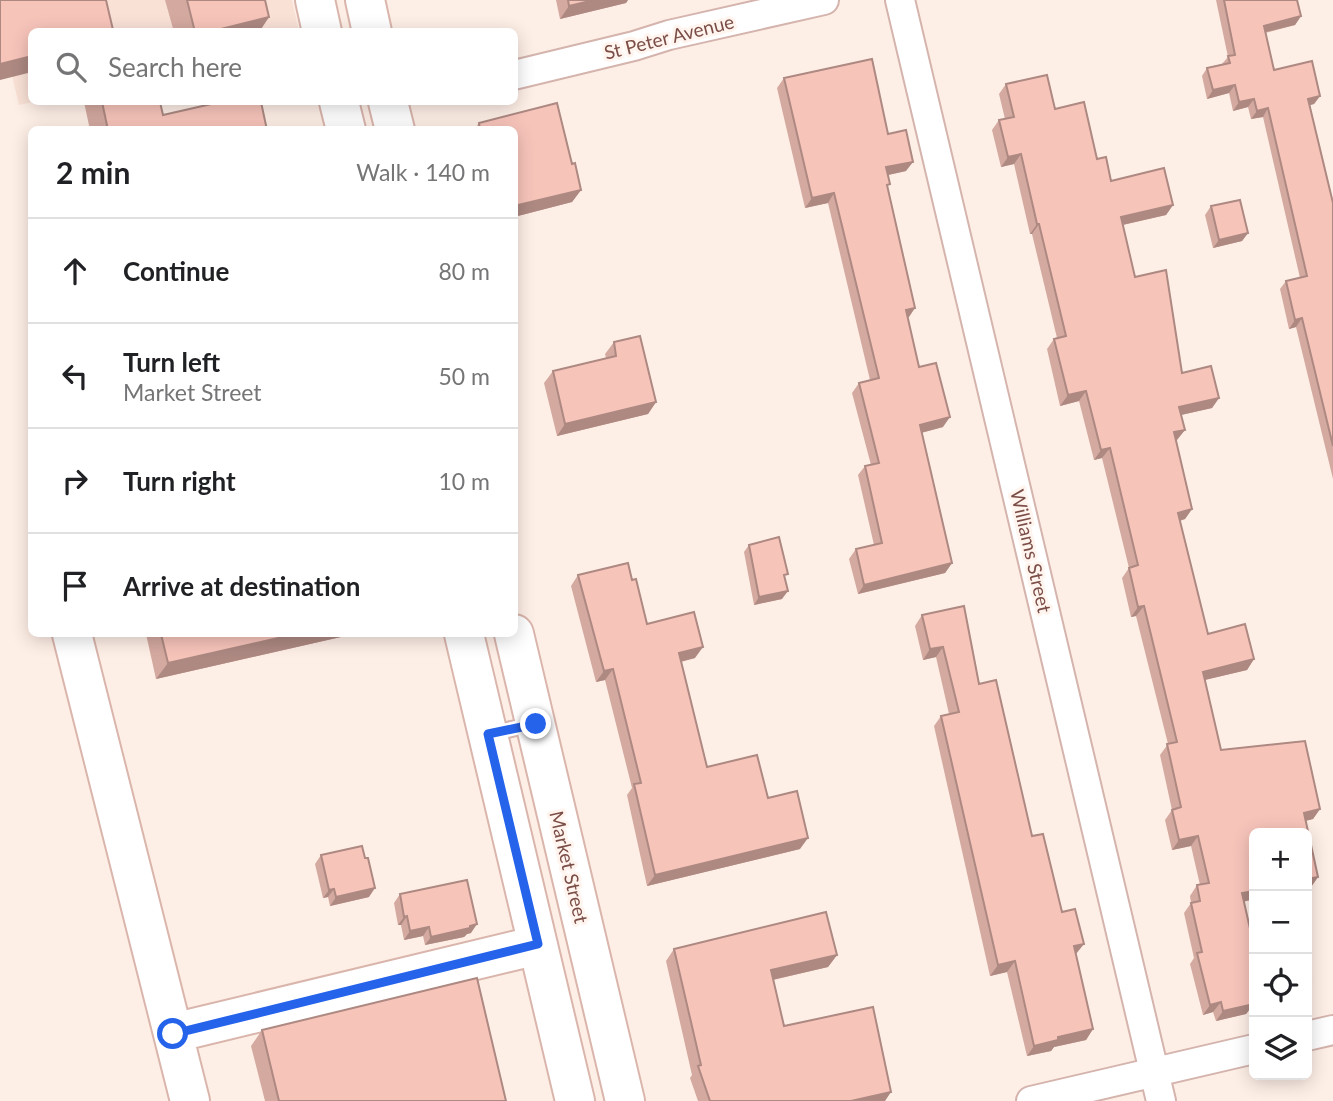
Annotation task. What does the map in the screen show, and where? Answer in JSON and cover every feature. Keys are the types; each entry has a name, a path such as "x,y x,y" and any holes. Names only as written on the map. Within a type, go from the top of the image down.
{"street":[{"path":"315,0 321,28"},
{"path":"365,0 371,28"},
{"name":"St Peter Avenue","path":"518,74 669,35 824,0"},
{"name":"Williams Street","path":"900,0 1161,1101"},
{"path":"342,116 394,110"},
{"path":"73,637 190,1101"},
{"path":"465,637 575,1101"},
{"name":"Market Street","path":"515,637 625,1101"},
{"path":"173,1034 538,944"},
{"path":"1312,1035 1333,1030"},
{"path":"1031,1101 1249,1050"}],"lane":[{"path":"488,734 536,724"}],"shaded area":[{"path":"0,0 292,0 298,28 28,28 28,103 19,105 0,25"}],"building":[{"path":"0,0 106,0 113,28 28,28 28,57 0,64"},
{"path":"187,0 265,0 269,17 225,28 194,28"},
{"path":"568,0 594,0 569,6"},
{"path":"1224,0 1297,0 1301,16 1264,26 1274,70 1312,61 1320,96 1308,99 1333,203 1333,446 1302,318 1295,320 1286,281 1307,276 1268,108 1257,111 1254,99 1239,102 1235,85 1213,90 1207,68 1230,63 1228,56 1235,55"},
{"path":"872,59 888,134 906,130 913,162 886,167 890,184 887,185 915,308 906,310 919,367 936,363 950,417 920,425 952,563 864,585 856,549 882,543 865,466 879,463 859,383 879,378 834,193 812,198 784,78"},
{"path":"1047,75 1055,109 1084,102 1097,159 1106,157 1111,181 1164,168 1173,205 1121,217 1135,277 1166,270 1182,373 1211,366 1219,398 1179,407 1185,430 1174,432 1192,509 1178,513 1208,634 1245,624 1254,659 1203,672 1221,750 1305,741 1320,809 1304,813 1307,828 1249,828 1249,892 1242,893 1249,924 1249,1005 1223,1011 1221,1002 1210,1005 1197,953 1202,952 1191,903 1200,901 1197,885 1209,883 1198,836 1179,840 1172,810 1181,807 1167,744 1177,742 1144,606 1138,607 1129,568 1138,565 1110,448 1101,450 1086,391 1068,395 1054,339 1066,336 1039,224 1021,154 1008,157 999,120 1014,117 1006,84"},
{"path":"557,103 581,190 518,205 518,126 479,126 479,123"},
{"path":"103,105 161,105 163,115 207,105 262,105 266,126 107,126"},
{"path":"1240,200 1248,233 1219,240 1211,206"},
{"path":"640,336 656,402 565,424 553,371 616,356 614,342"},
{"path":"779,537 788,574 784,575 788,591 759,597 749,545"},
{"path":"628,563 632,580 636,579 647,624 694,612 703,647 679,653 707,767 757,755 768,798 797,791 808,838 655,875 634,784 641,783 613,669 604,671 578,575"},
{"path":"964,606 979,684 996,680 1032,836 1043,834 1062,912 1075,909 1084,944 1074,946 1093,1029 1034,1046 1015,961 998,965 941,716 959,712 943,647 930,649 922,615"},
{"path":"162,637 283,637 168,663"},
{"path":"362,846 365,858 368,858 375,888 336,897 334,889 329,890 321,855"},
{"path":"1312,850 1318,877 1312,878"},
{"path":"467,880 477,924 431,937 429,927 410,931 407,916 404,917 400,894"},
{"path":"826,912 837,955 771,970 784,1026 873,1007 891,1092 851,1101 710,1101 698,1066 701,1065 674,949"},
{"path":"477,978 506,1101 279,1101 262,1030"}],"route":[{"path":"173,1034 538,944 488,734 536,724"}]}
